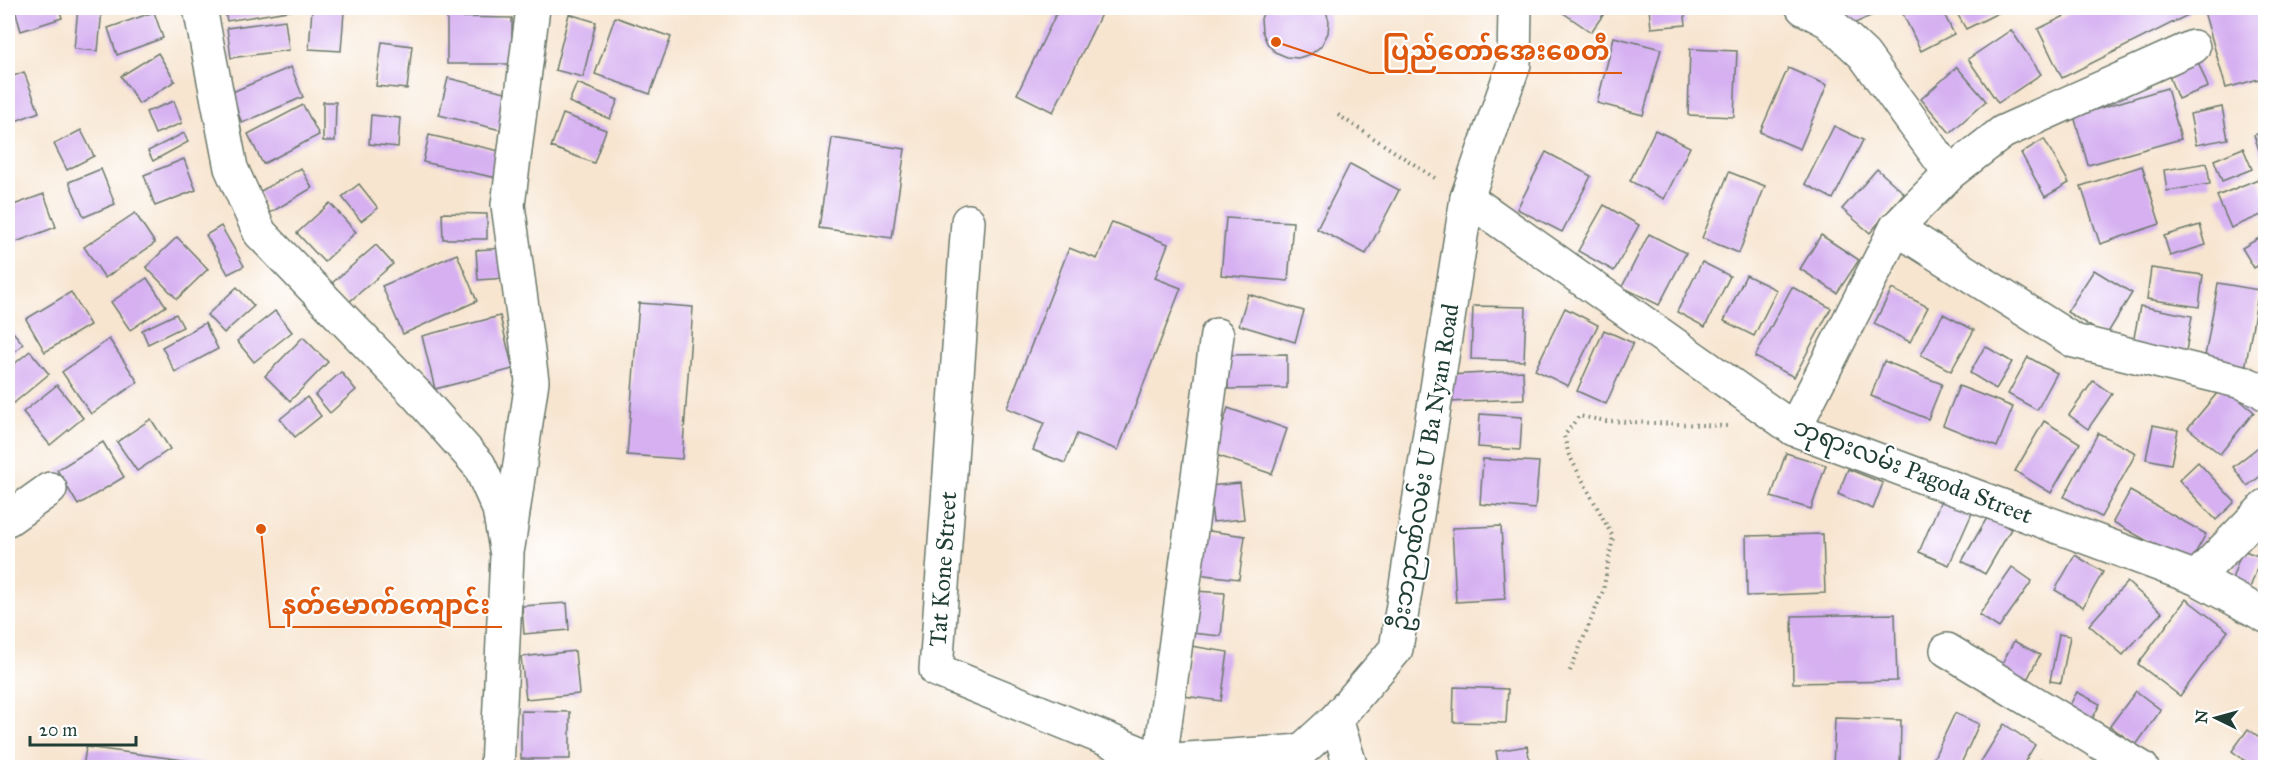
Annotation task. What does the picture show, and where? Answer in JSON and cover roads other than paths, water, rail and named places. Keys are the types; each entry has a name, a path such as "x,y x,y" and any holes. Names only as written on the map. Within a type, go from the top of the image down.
{"street":[{"path":"200,8 231,168 260,233 417,394 479,465 499,509 507,555"},
{"path":"497,768 507,555 532,381 508,205 533,8"},
{"name":"ဦးဘဉာဏ်လမ်း U Ba Nyan Road","path":"1161,766 1301,751 1336,719 1396,649 1467,198 1514,64 1515,8"},
{"path":"1803,8 1828,21 1864,56 1950,173"},
{"path":"1794,429 1896,228 1950,173 2003,132 2193,47"},
{"name":"ဘုရားလမ်း Pagoda Street","path":"1467,198 1794,429 2196,578 2265,616"},
{"name":"Tat Kone Street","path":"968,221 936,670 1161,766"},
{"path":"1896,228 2074,341 2242,382 2265,394"},
{"path":"1161,766 1217,335"},
{"path":"8,519 50,489"},
{"path":"2196,578 2265,506"},
{"path":"1947,650 2142,768"},
{"path":"1336,719 1351,768"}],"place":[{"name":"ပြည်တော်အေးစေတီ","path":"1276,42"},
{"name":"နတ်မောက်ကျောင်း","path":"261,529"}]}
